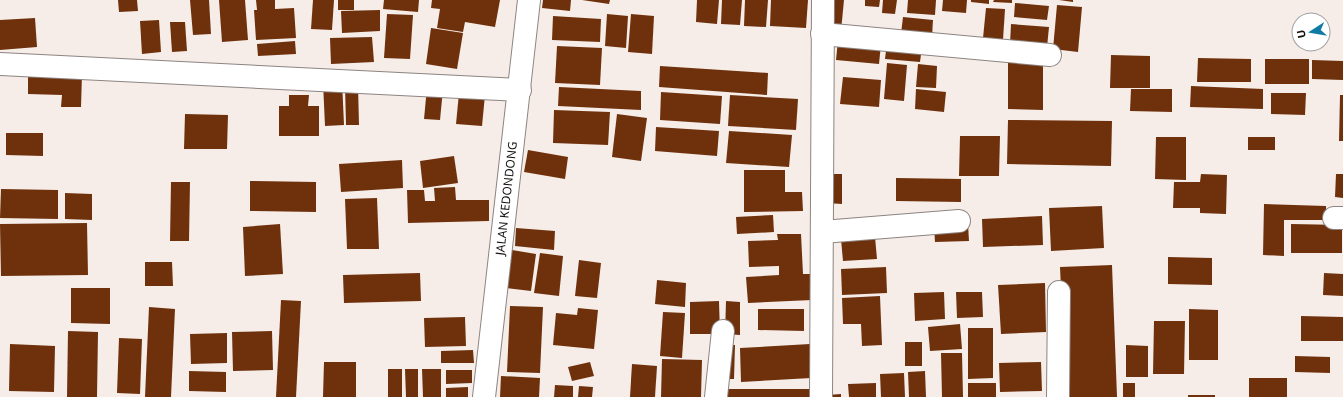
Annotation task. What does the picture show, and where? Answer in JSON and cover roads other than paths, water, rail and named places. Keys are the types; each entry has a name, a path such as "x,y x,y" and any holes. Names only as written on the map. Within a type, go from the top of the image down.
{"street":[{"name":"JALAN KEDONDONG","path":"484,397 529,0"},
{"path":"821,397 823,0"},
{"path":"822,34 1050,55"},
{"path":"0,64 520,90"},
{"path":"822,232 960,221"},
{"path":"1058,397 1059,292"},
{"path":"716,397 723,331"}]}
